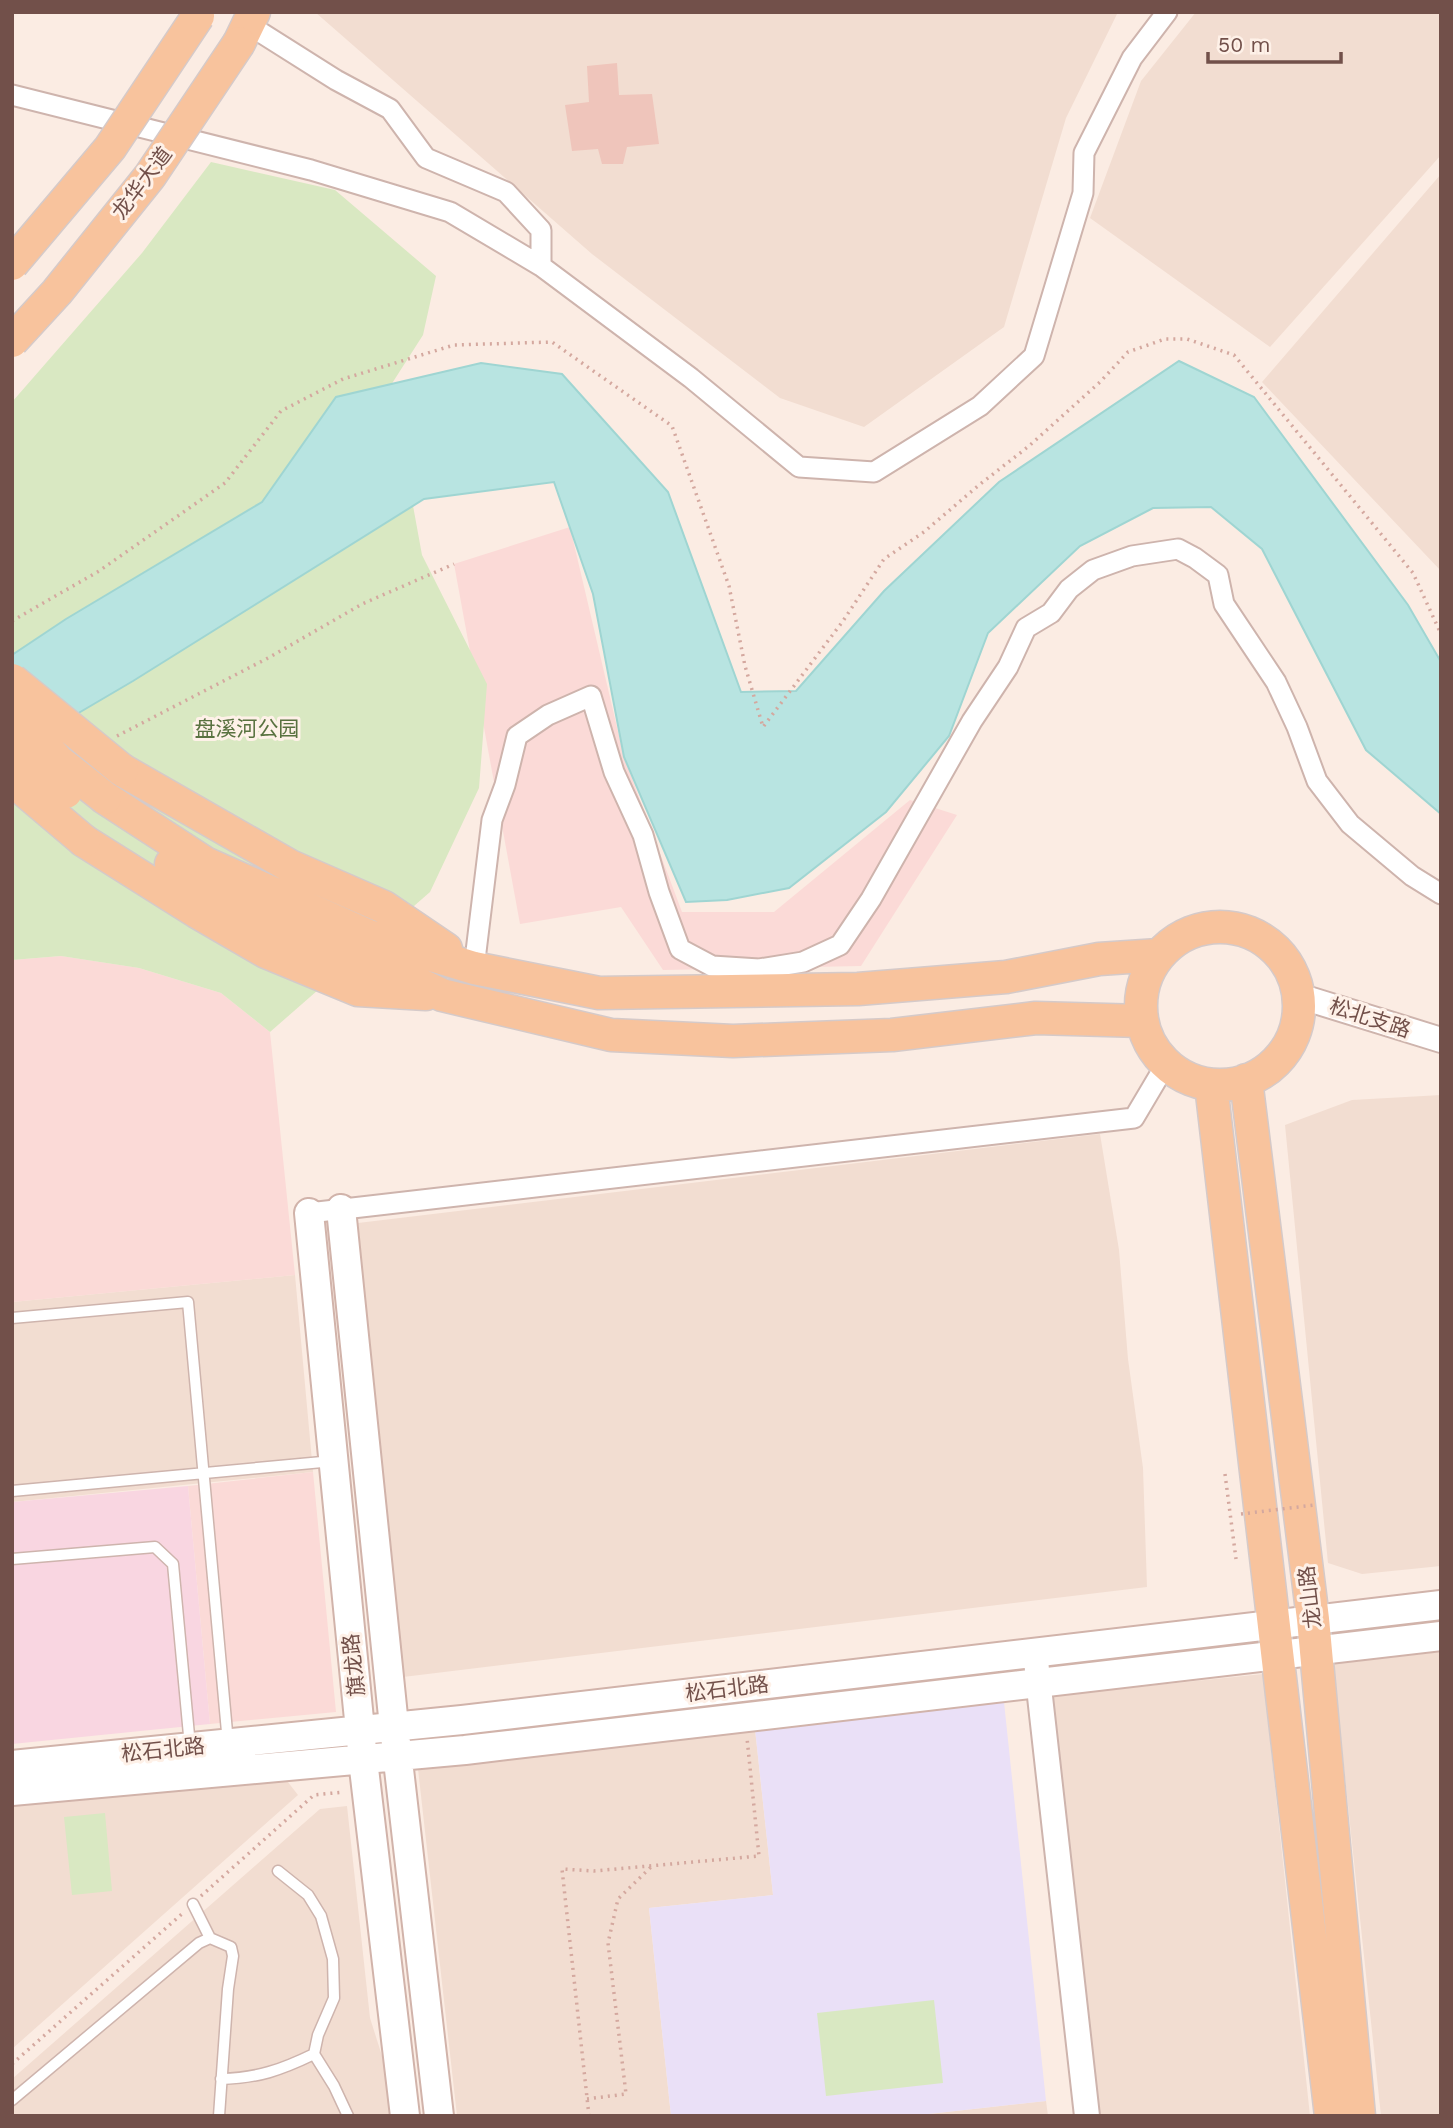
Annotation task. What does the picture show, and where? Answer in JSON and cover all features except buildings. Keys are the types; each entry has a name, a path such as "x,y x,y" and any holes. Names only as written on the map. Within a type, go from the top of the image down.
{"main road":[{"path":"12,264 110,148 200,14"},
{"name":"龙华大道","path":"12,341 57,292 149,176 247,27"},
{"path":"12,680 122,770 290,866 384,907 474,968"},
{"path":"12,710 58,761 95,818"},
{"path":"12,744 38,772 95,818 217,895 288,934 370,961 442,995 611,1035 733,1041 892,1035 1037,1018 1142,1020"},
{"path":"12,780 369,936 474,968 599,993 858,989 1006,978 1099,959 1159,955"},
{"path":"1230,927 1255,934 1276,949 1291,970 1299,996 1298,1023 1287,1048 1269,1068 1246,1080 1228,1085 1211,1085 1187,1078 1166,1064 1151,1044 1142,1020 1142,997 1147,975 1159,955 1179,938 1203,928 1230,927"},
{"name":"龙山路","path":"1246,1080 1314,1635 1359,2116"},
{"name":"龙山路","path":"1211,1085 1331,2116"},
{"path":"341,1209 394,1726 439,2116"},
{"name":"旗龙路","path":"309,1213 363,1760 405,2116"},
{"name":"松石北路","path":"1314,1635 1441,1605"},
{"name":"松石北路","path":"12,1765 462,1720 1035,1652 1314,1635 1441,1636"},
{"name":"松石北路","path":"12,1791 363,1760 1038,1682 1276,1639"}],"street":[{"path":"12,95 312,170 450,212 541,266 691,378 799,467 874,472 980,406 1034,356 1083,193 1084,153 1132,58 1167,12"},
{"path":"247,27 390,109 426,158 506,192 541,230 541,266"},
{"path":"474,968 492,820 505,785 517,736 548,715 591,696 614,772 643,835 659,892 680,949 712,966 759,969 803,962 840,945 864,910 972,721 1008,667 1026,628 1051,613 1069,589 1093,570 1132,556 1178,549 1217,575 1224,604 1276,682 1297,727 1317,781 1350,824 1412,876 1441,894"},
{"name":"松北支路","path":"1299,996 1441,1040"},
{"path":"309,1213 1135,1118 1166,1064"},
{"path":"1035,1652 1087,2116"}],"lane":[{"path":"12,1318 188,1302 229,1743"},
{"path":"12,1491 333,1461"},
{"path":"12,1559 155,1547 173,1564 190,1747"},
{"path":"278,1871 308,1895 321,1916 333,1959 334,1998 318,2035 314,2054 348,2116"},
{"path":"193,1904 210,1938 231,1947 233,1956 219,2116"},
{"path":"12,2100 198,1943 210,1938"},
{"path":"221,2079 249,2079 284,2069 314,2054"}],"path":[{"path":"12,621 99,571 225,483 281,411 343,379 454,345 552,342 672,426 729,586 745,666 763,727 843,621 884,559 924,532 1029,446 1100,382 1128,352 1165,339 1187,339 1234,355 1413,573 1441,634"},
{"path":"111,738 270,657 362,604 454,564"},
{"path":"1225,1474 1236,1559"},
{"path":"1241,1514 1314,1505"},
{"path":"589,2116 562,1869 594,1871 759,1856 744,1717"},
{"path":"587,2099 626,2094 608,1943 618,1899 652,1866"}],"shaded area":[{"path":"315,12 1118,12 1066,118 1004,327 864,427 780,398 592,254"},
{"path":"1196,12 1441,12 1441,155 1270,347 1090,218 1141,81"},
{"path":"1441,174 1441,571 1262,382"},
{"path":"570,527 624,757 682,912 774,912 910,800 957,815 861,966 663,970 621,907 520,924 454,564"},
{"path":"61,956 139,968 221,993 270,1032 295,1275 12,1302 12,960"},
{"path":"1441,1095 1441,1566 1362,1574 1328,1563 1285,1125 1352,1100"},
{"path":"1100,1134 1119,1250 1128,1359 1143,1468 1147,1587 403,1677 358,1223"},
{"path":"295,1275 313,1472 12,1502 12,1302"},
{"path":"313,1472 336,1712 210,1724 188,1486"},
{"path":"188,1486 210,1724 12,1744 12,1502"},
{"path":"1441,1652 1441,2116 1381,2116 1333,1664"},
{"path":"1263,1674 1310,2116 1096,2116 1051,1696"},
{"path":"1004,1702 1046,2101 911,2116 671,2116 649,1908 773,1895 755,1729"},
{"path":"755,1729 773,1895 649,1908 671,2116 457,2116 418,1769"},
{"path":"284,1777 298,1795 12,2049 12,1803"},
{"path":"347,1806 370,2018 396,2100 397,2116 12,2116 12,2079 320,1809"},
{"path":"1046,2101 1048,2116 911,2116"}],"green space":[{"name":"盘溪河公园","path":"211,162 335,190 436,276 423,335 391,385 422,555 487,684 479,788 430,892 270,1032 221,993 139,968 61,956 12,960 12,402 142,253"},
{"path":"105,1813 112,1891 72,1895 64,1817"},
{"path":"934,2000 943,2083 826,2096 817,2013"}],"water":[{"path":"1179,361 1254,397 1408,605 1441,662 1441,814 1366,750 1262,549 1211,507 1153,508 1080,546 988,633 949,736 886,812 789,888 727,900 686,902 624,757 593,594 554,482 424,499 133,681 12,752 12,655 66,619 262,502 336,397 481,363 562,374 668,492 741,692 796,691 884,591 999,482"}]}
